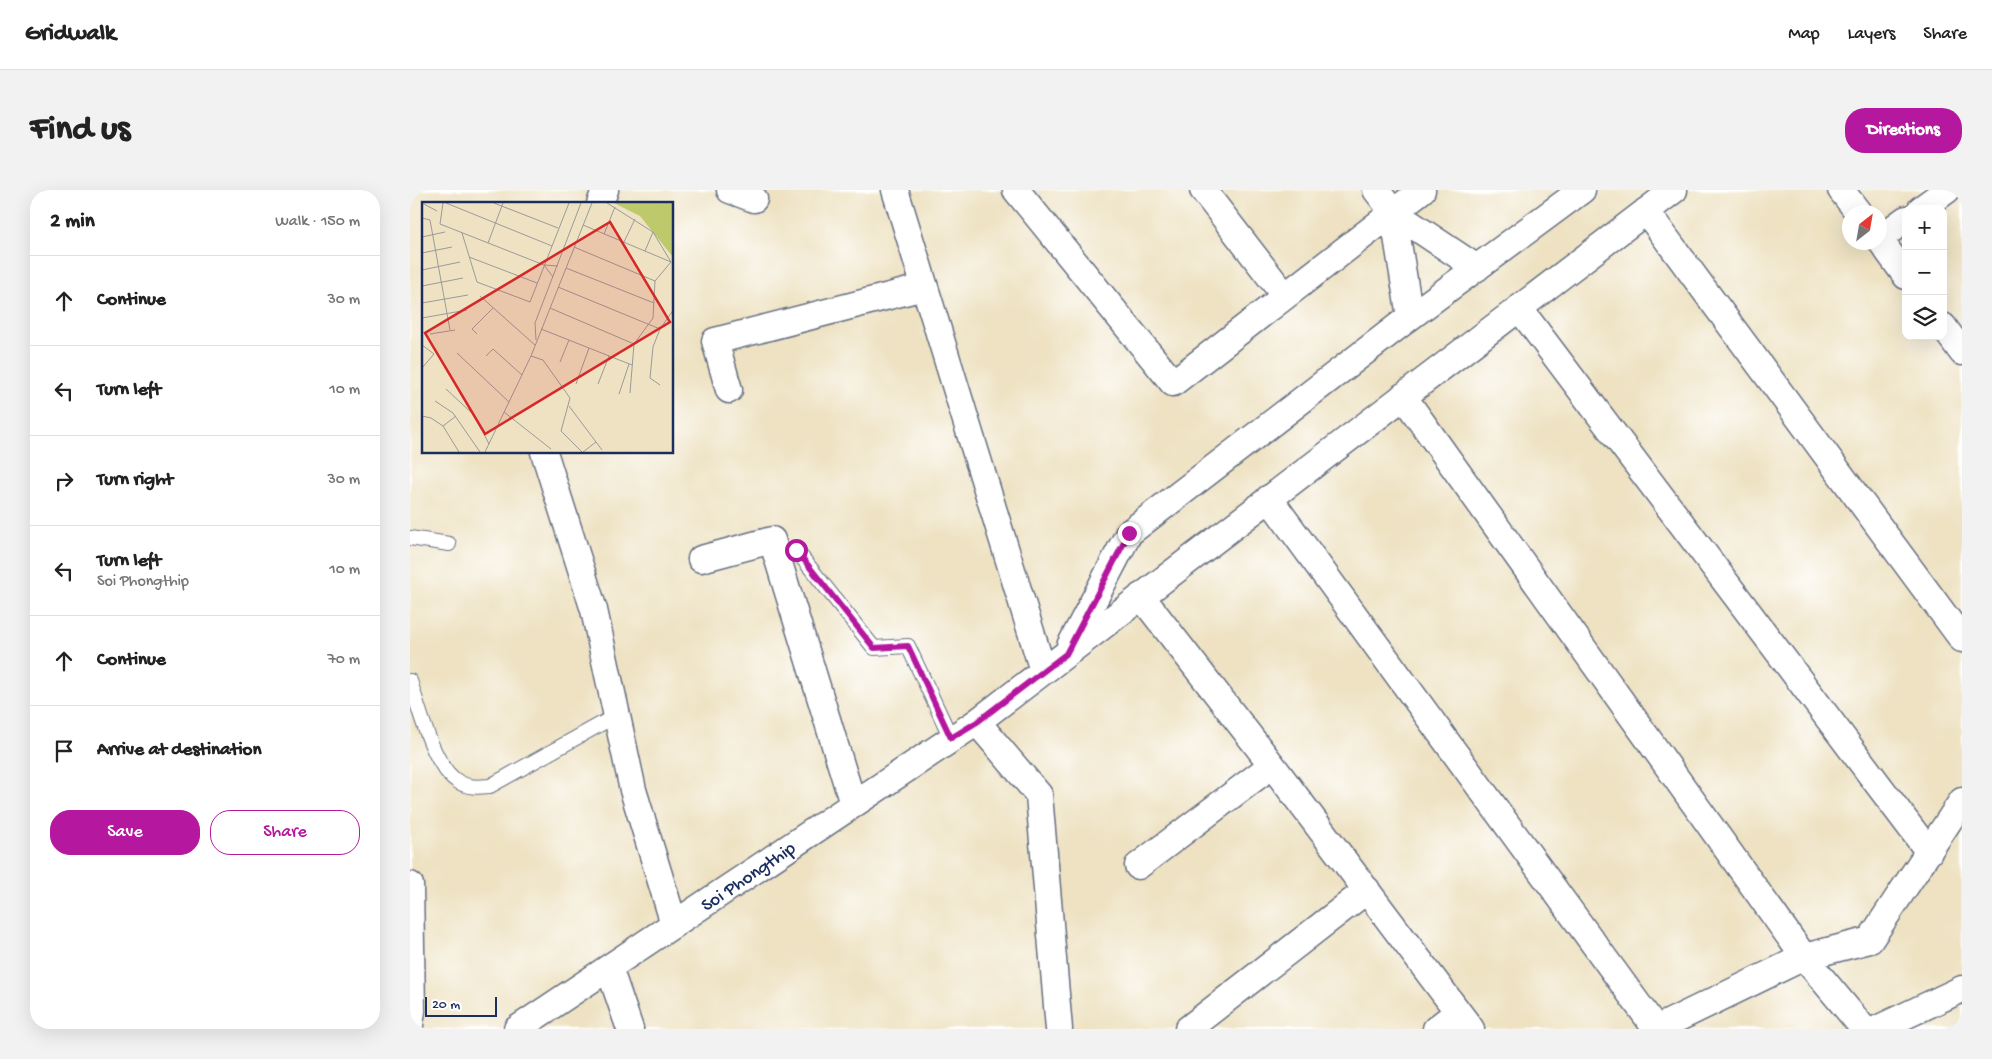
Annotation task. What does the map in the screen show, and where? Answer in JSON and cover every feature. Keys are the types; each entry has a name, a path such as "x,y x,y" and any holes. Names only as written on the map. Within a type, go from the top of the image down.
{"street":[{"path":"601,202 605,190"},
{"path":"730,190 754,199"},
{"path":"895,190 1043,671"},
{"path":"1016,190 1172,383 1422,190"},
{"path":"1203,190 1285,296"},
{"path":"1376,190 1393,212 1477,268"},
{"path":"1066,654 1129,533 1410,317 1582,190"},
{"name":"Soi Phongthip","path":"517,1029 977,722 1674,190"},
{"path":"1841,190 1853,205"},
{"path":"1926,205 1947,190"},
{"path":"1646,211 1962,639"},
{"path":"1393,212 1410,317"},
{"path":"1887,234 1902,223"},
{"path":"1887,249 1902,270"},
{"path":"729,390 716,341 924,287"},
{"path":"1519,308 1929,852"},
{"path":"1947,331 1962,352"},
{"path":"1403,396 1804,956 1864,1029"},
{"path":"545,454 594,610 633,790 674,924"},
{"path":"1269,498 1656,1029 1804,956 1870,940 1962,801"},
{"path":"701,559 772,540 853,804"},
{"path":"1141,596 1272,765 1464,1020 1436,1029"},
{"path":"977,722 1039,795 1059,1029"},
{"path":"1138,866 1272,765"},
{"path":"410,885 412,1011 410,1025"},
{"path":"1188,1029 1366,890"},
{"path":"609,968 630,1029"},
{"path":"1877,1029 1962,989"}],"lane":[{"path":"410,538 449,544"},
{"path":"796,550 874,648 908,646 951,738"},
{"path":"410,681 428,734 445,771 458,782 475,788 490,786 617,715"}],"route":[{"path":"796,550 874,648 908,646 951,738 977,722 1066,654 1129,533"}]}
